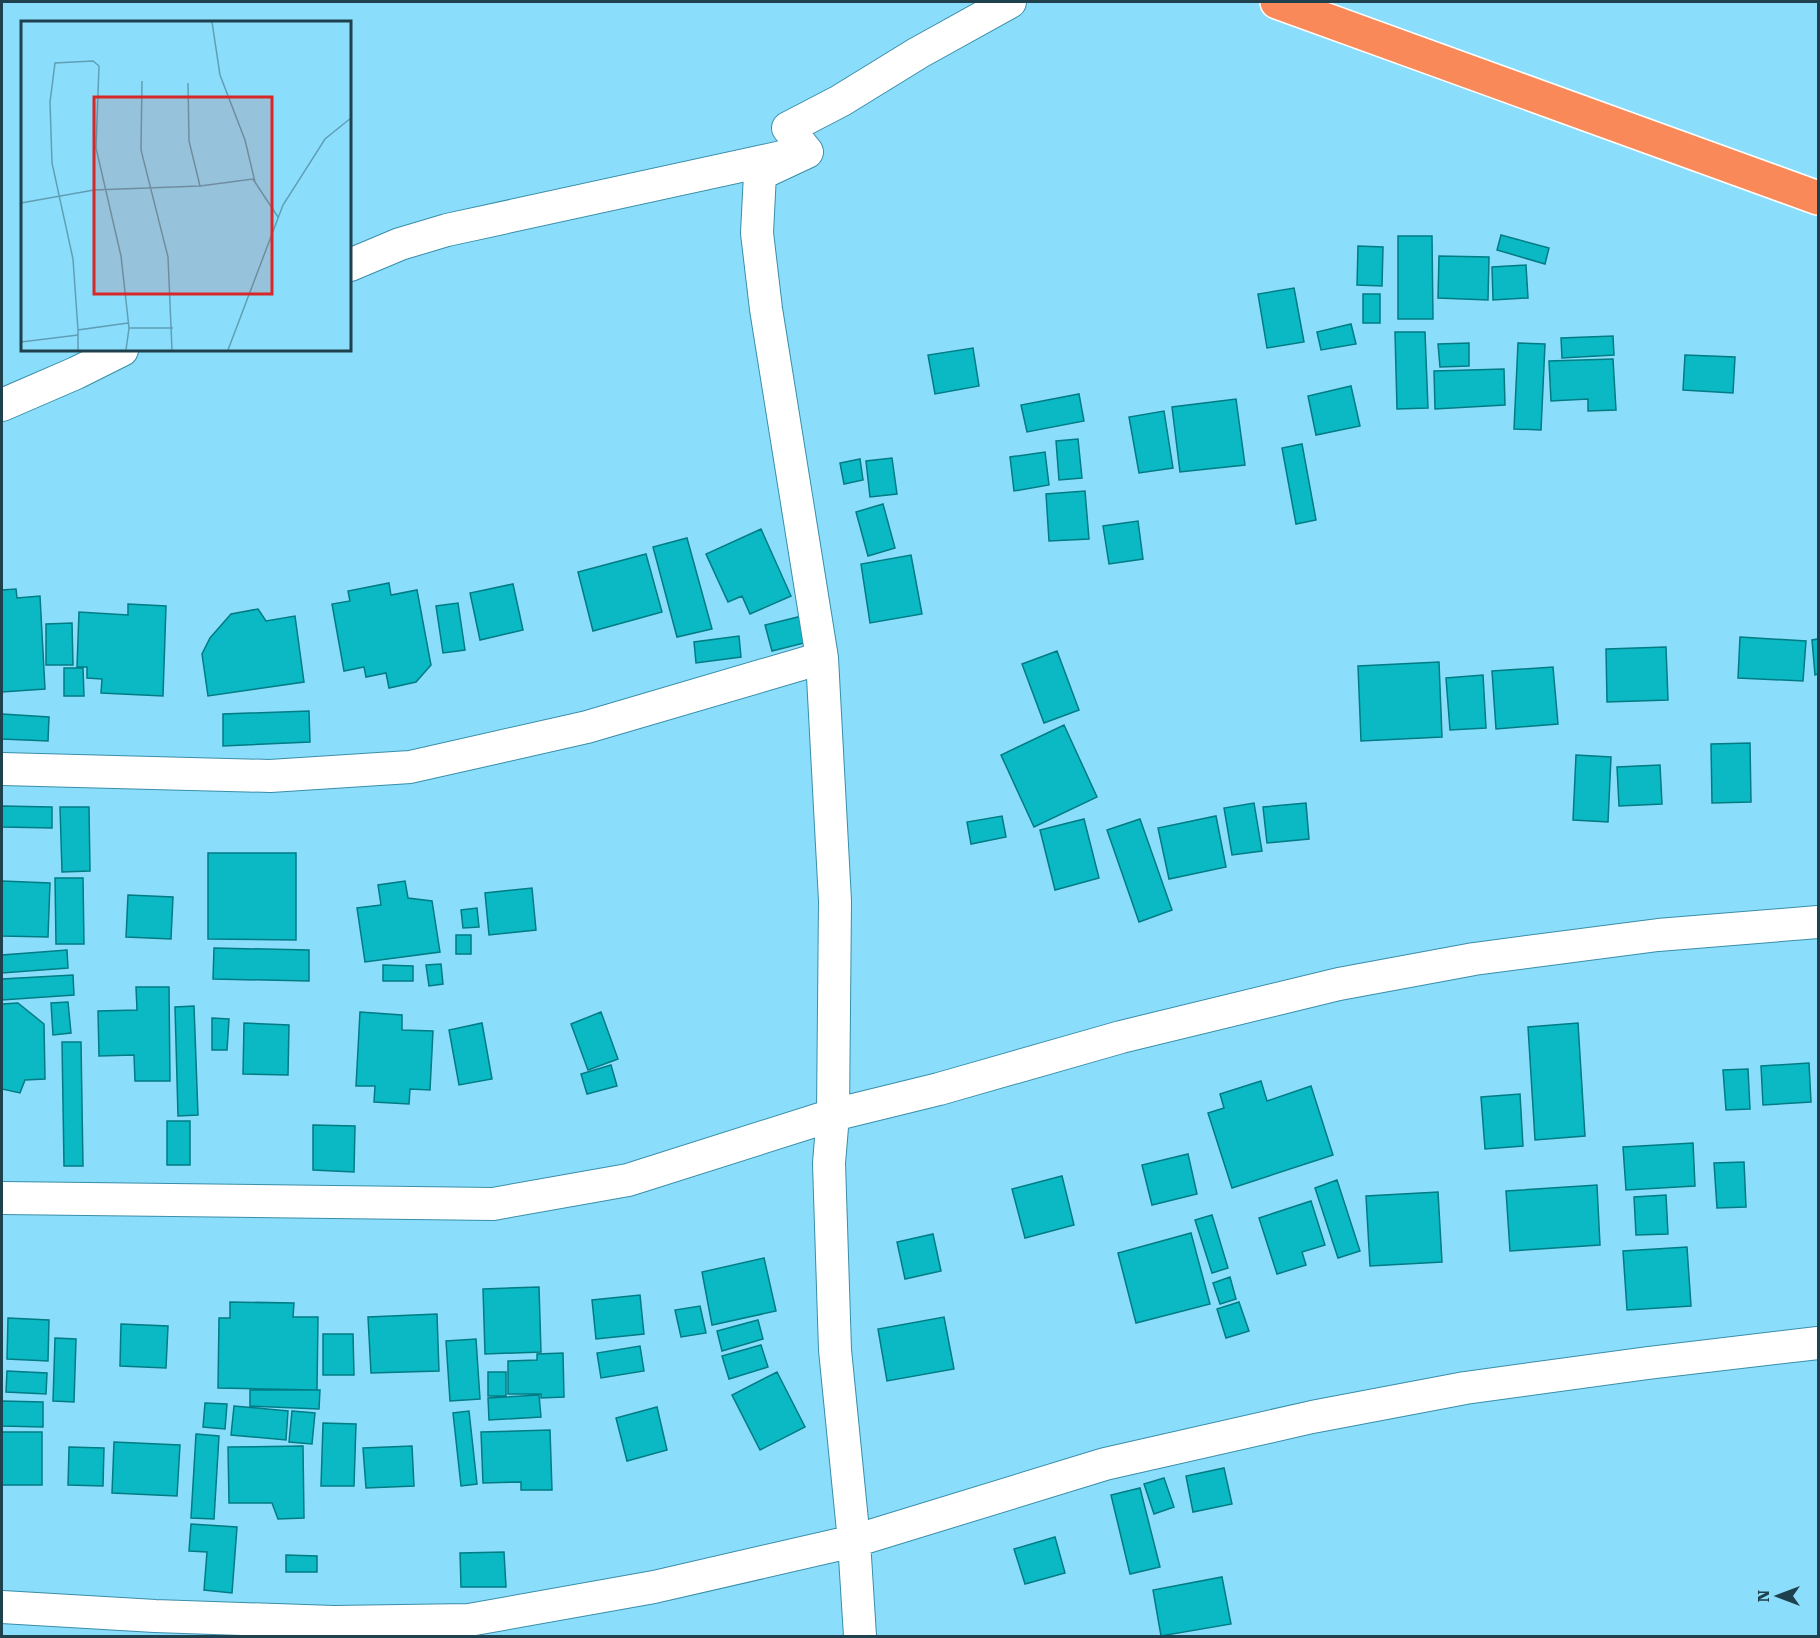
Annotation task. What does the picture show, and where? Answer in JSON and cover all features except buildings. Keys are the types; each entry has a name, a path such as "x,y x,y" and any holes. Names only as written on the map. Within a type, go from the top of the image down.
{"highway":[{"path":"1277,2 1818,198"}],"street":[{"path":"807,152 788,128 840,101 918,53 1010,2"},
{"path":"351,265 399,243 447,230 807,152"},
{"path":"807,152 760,174 757,233 766,309 822,658 836,901 833,1115 829,1163 835,1350 854,1541 860,1636"},
{"path":"2,405 76,374 120,351"},
{"path":"2,769 270,776 410,767 586,727 822,658"},
{"path":"2,1198 493,1204 628,1180 833,1115 939,1089 1121,1037 1339,984 1474,959 1658,935 1818,922"},
{"path":"2,1607 155,1616 334,1622 469,1620 654,1587 854,1541 1105,1464 1312,1417 1465,1388 1818,1343"}]}
